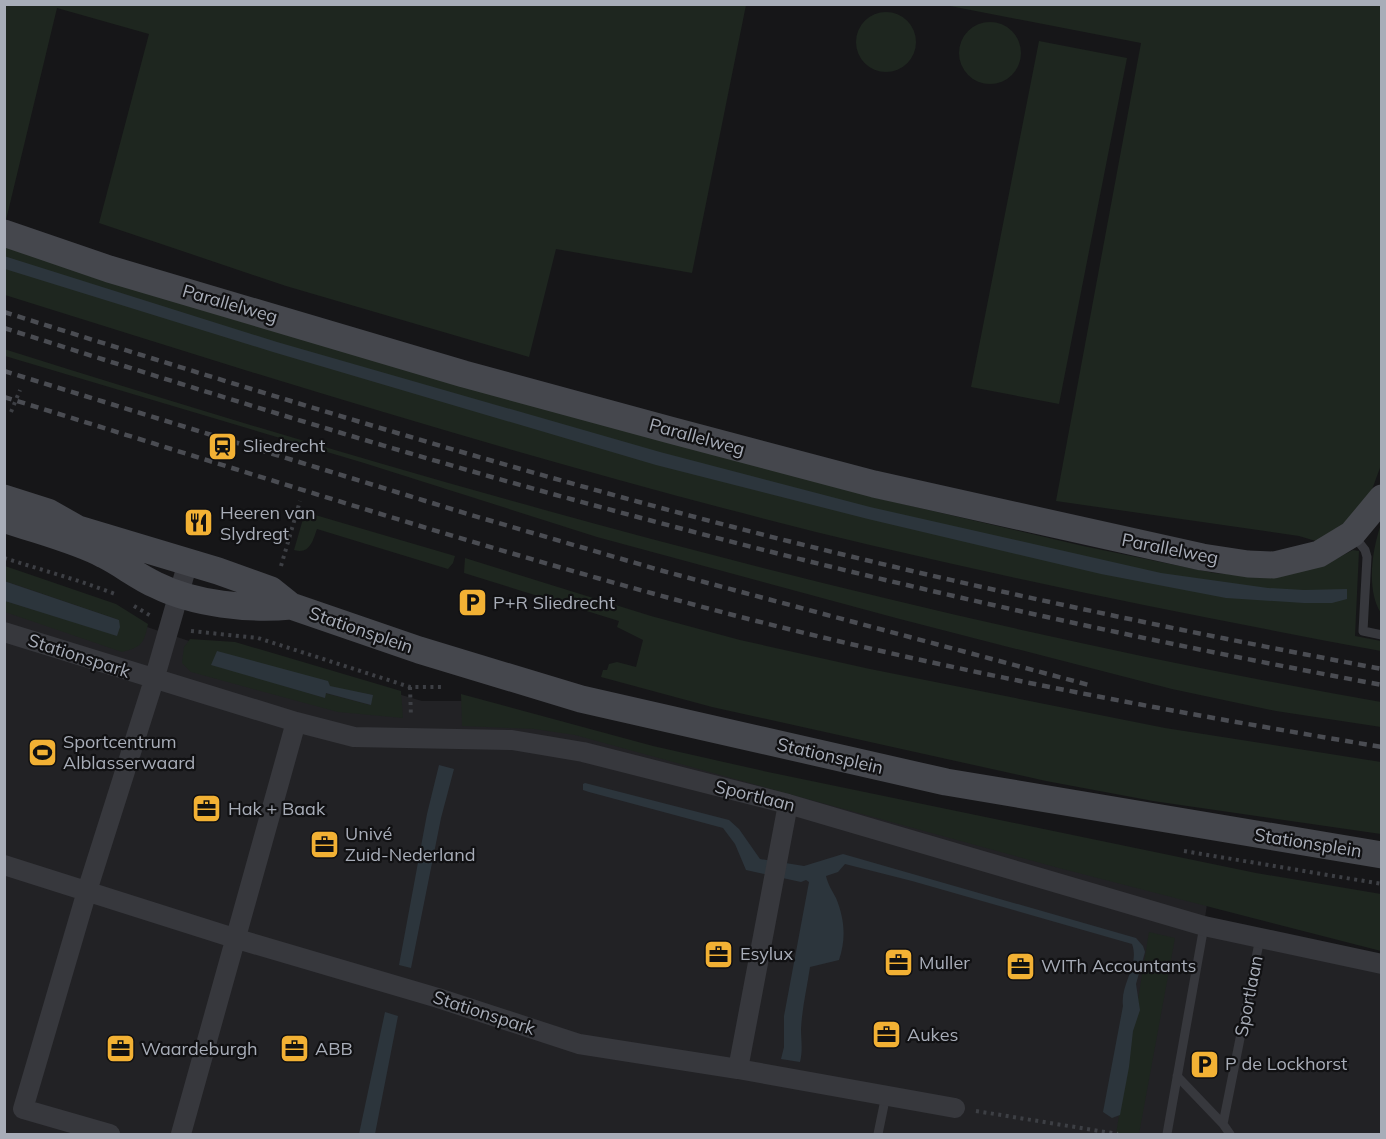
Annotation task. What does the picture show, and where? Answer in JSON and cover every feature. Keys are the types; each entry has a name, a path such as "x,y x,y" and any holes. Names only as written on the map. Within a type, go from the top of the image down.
{"main road":[{"name":"Parallelweg","path":"4,233 109,269 487,380 874,484 1202,557 1248,564 1274,565 1319,554 1352,534 1382,498"},
{"name":"Stationsplein","path":"4,498 48,512 78,529 218,571 282,599 419,650 604,704 946,782 1382,855"},
{"name":"Stationsplein","path":"4,519 104,554 156,586 178,593 208,601 269,608 282,599"}],"street":[{"name":"Stationspark","path":"110,1134 23,1109 188,562"},
{"name":"Stationspark","path":"4,632 296,722"},
{"name":"Sportlaan","path":"296,722 354,737 512,740 571,750 788,804 1203,926 1382,964"},
{"path":"181,1134 296,722"},
{"path":"738,1069 788,804"},
{"name":"Stationspark","path":"4,865 234,938 438,998 579,1044 738,1069 955,1108"}],"lane":[{"path":"1352,534 1365,549 1367,557 1363,631 1382,635"},
{"path":"1167,1134 1203,926"},
{"name":"Sportlaan","path":"1223,1124 1260,938"},
{"path":"1177,1076 1230,1134"},
{"path":"878,1134 886,1095"}],"path":[{"path":"11,412 20,390"},
{"path":"282,599 285,551 300,501"},
{"path":"285,551 292,553"},
{"path":"4,558 120,596"},
{"path":"129,602 156,620 169,625"},
{"path":"410,687 412,739"},
{"path":"955,1108 1118,1134"}],"shaded area":[{"path":"4,5 746,5 692,273 556,249 529,357 286,286 99,223 149,34 57,8 5,220"},
{"path":"945,5 1381,5 1381,465 1370,495 1351,520 1319,542 1299,536 1056,501 1141,43"},
{"path":"886,12 903,17 911,25 916,42 911,59 903,67 886,72 869,67 861,59 856,42 861,25 869,17"},
{"path":"990,22 1007,27 1012,31 1016,36 1021,53 1016,70 1012,75 1007,79 990,84 973,79 968,75 964,70 959,53 964,36 968,31 973,27"},
{"path":"1039,41 1127,58 1059,404 971,387"},
{"path":"4,243 873,497 1083,546 1214,573 1253,576 1336,559 1353,550 1359,551 1355,636 1381,641 1381,651 1125,601 870,545 652,489 435,427 5,295"},
{"path":"4,256 277,342 660,452 870,507 1161,573 1268,588 1347,589 1347,599 1332,603 1304,603 1226,598 1101,574 868,519 656,465 273,352 5,269"},
{"path":"4,349 345,453 687,548 860,592 1033,632 1206,669 1381,702 1381,727 1276,711 1172,689 896,618 597,537 364,463 5,356"},
{"path":"305,512 455,556 453,563 448,569 317,529 307,548 294,550"},
{"path":"1381,524 1381,613 1373,593 1372,570"},
{"path":"465,558 651,616 740,640 870,669 1165,728 1381,762 1381,834 1153,801 1046,781 712,707 601,677 603,670 607,670 609,664 617,662 636,667 643,640 617,627 619,621 464,573"},
{"path":"5,566 116,604 148,624 143,640 138,646 122,652 5,612 5,601 117,635 119,620 5,581"},
{"path":"4,575 192,642 233,646 422,701 468,701 1208,897 1204,925 1381,957 1381,1134 5,1134"},
{"path":"4,581 119,620 120,627 117,636 5,601"},
{"path":"190,639 235,642 401,691 403,718 338,712 191,672 182,663 184,647","holes":["211,664 373,695 370,705 325,693 325,698"]},
{"path":"217,651 328,681 330,686 373,695 371,705 326,693 325,698 211,665"},
{"path":"461,694 653,746 768,772 1256,873 1381,894 1381,951 1055,867 575,735 534,729 462,726"},
{"path":"439,765 454,769 441,818 411,968 399,965 427,814"},
{"path":"585,783 729,820 739,829 760,859 804,866 843,854 1136,938 1145,952 1136,984 1140,1010 1133,1031 1120,1115 1112,1118 1103,1112 1124,990 1134,960 1132,944 845,864 838,872 826,876 843,922 844,937 839,960 810,967 803,1006 800,1062 781,1059 784,1047 784,1016 809,882 746,870 735,844 723,828 589,792 583,790"},
{"path":"1149,932 1175,938 1139,1134 1116,1134"},
{"path":"385,1012 398,1016 375,1134 359,1134"}],"railway":[{"path":"4,312 488,460 682,514 930,575 1231,640 1382,669"},
{"path":"4,328 406,452 740,544 1014,610 1382,685"},
{"path":"4,371 471,515 663,571 1089,685"},
{"path":"4,397 461,538 737,616 897,655 1058,689 1382,747"}],"place":[{"name":"Sliedrecht","path":"222,446"},
{"name":"Heeren van Slydregt","path":"199,523"},
{"name":"P+R Sliedrecht","path":"472,603"},
{"name":"Sportcentrum Alblasserwaard","path":"42,752"},
{"name":"Hak + Baak","path":"207,809"},
{"name":"Univé Zuid-Nederland","path":"324,844"},
{"name":"Esylux","path":"719,954"},
{"name":"Muller","path":"898,963"},
{"name":"WITh Accountants","path":"1020,966"},
{"name":"Aukes","path":"886,1035"},
{"name":"Waardeburgh","path":"120,1049"},
{"name":"ABB","path":"294,1049"},
{"name":"P de Lockhorst","path":"1204,1064"}]}
